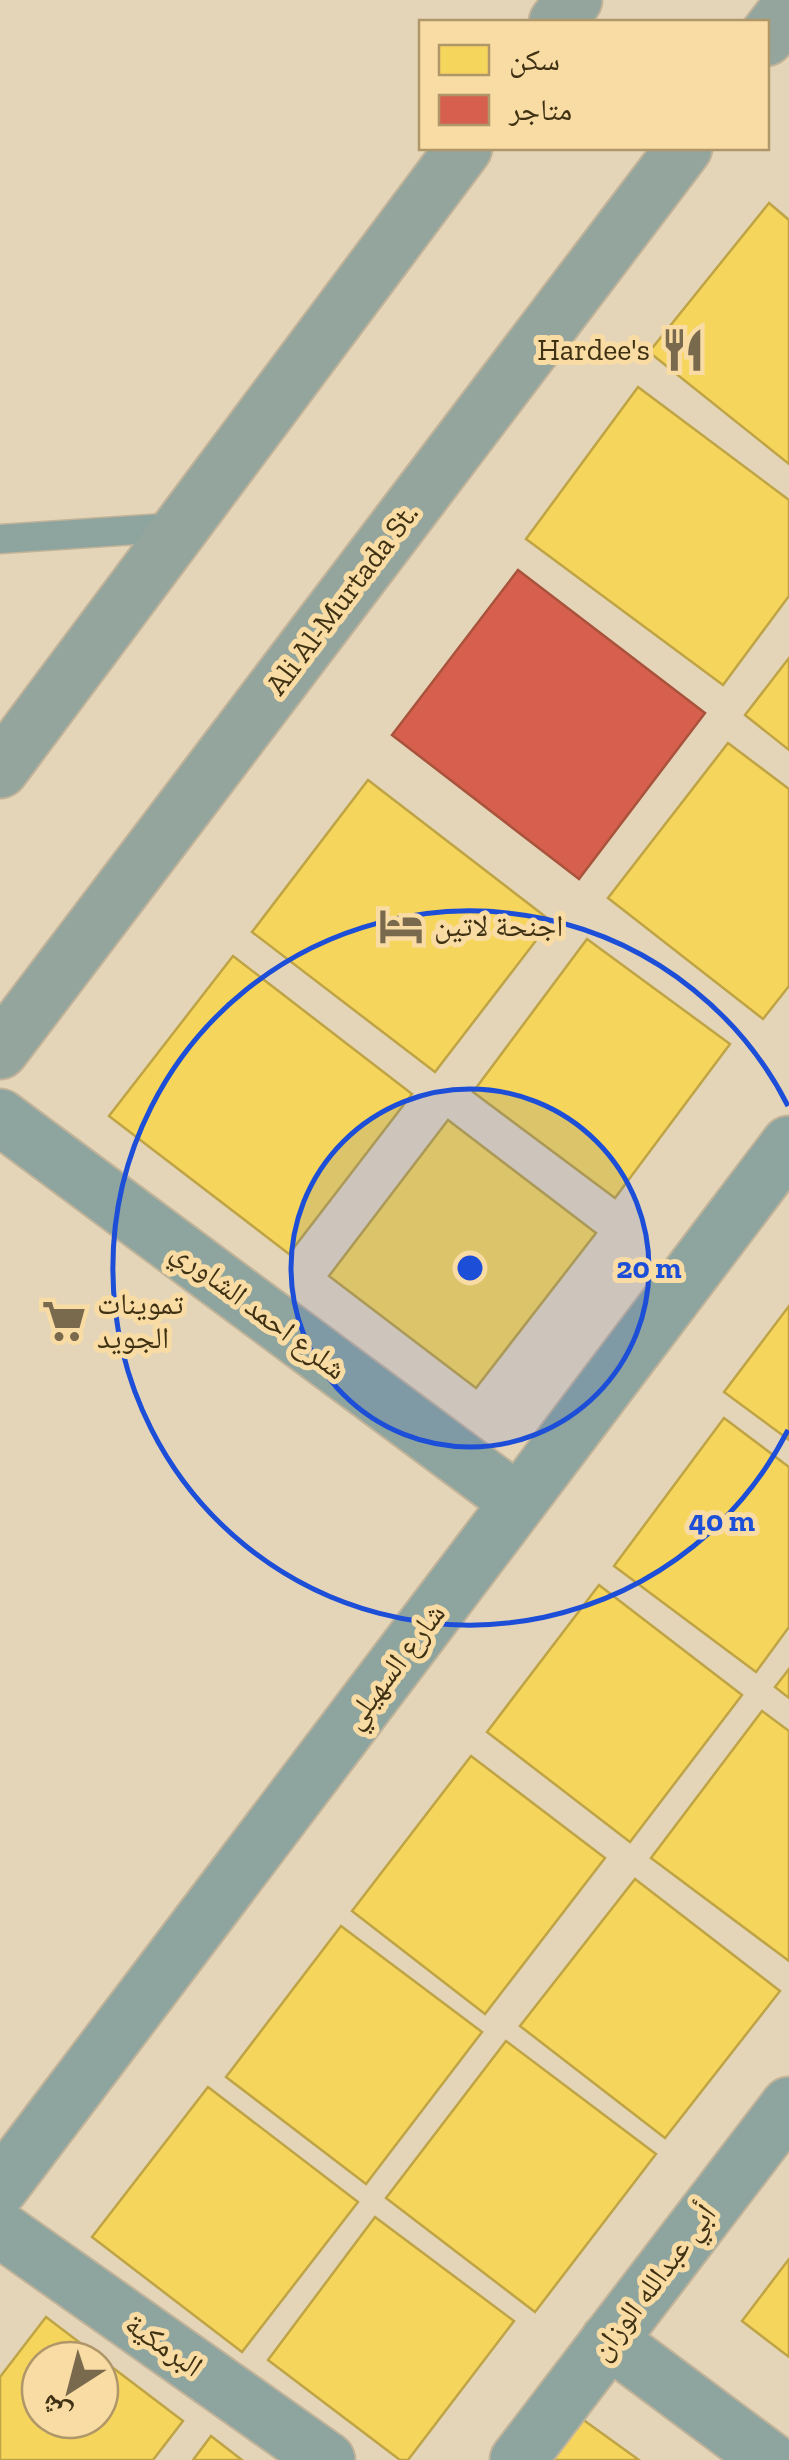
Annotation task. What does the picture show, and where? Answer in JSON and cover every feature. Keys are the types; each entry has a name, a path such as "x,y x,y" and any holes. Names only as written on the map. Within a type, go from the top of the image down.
{"main road":[{"path":"559,20 574,0"},
{"path":"769,34 789,8"},
{"path":"0,770 463,150"},
{"name":"Ali Al-Murtada St.","path":"0,1051 682,150"}],"street":[{"name":"شلرع احمد الشاوري","path":"0,1117 518,1502"},
{"name":"شارع السهيلي","path":"0,2188 789,1144"},
{"name":"أبي عبدالله الوزان","path":"518,2460 789,2105"},
{"name":"البرمكية","path":"0,2229 327,2460"},
{"path":"608,2340 770,2460"}],"lane":[{"path":"0,539 181,527"}],"building: سكن":[{"path":"769,203 789,220 789,464 649,352"},
{"path":"638,387 789,500 789,596 723,685 526,539"},
{"path":"789,658 789,750 745,715"},
{"path":"728,743 789,789 789,986 763,1019 608,898"},
{"name":"اجنحة لاتين","path":"368,780 551,921 435,1072 252,932"},
{"path":"587,939 730,1044 615,1198 473,1092"},
{"path":"233,956 412,1094 289,1254 109,1116"},
{"path":"448,1120 596,1233 476,1388 329,1276"},
{"path":"789,1306 789,1440 724,1392"},
{"path":"724,1418 789,1467 789,1627 756,1672 614,1566"},
{"path":"599,1585 742,1695 630,1842 487,1732"},
{"path":"789,1669 789,1698 775,1687"},
{"path":"762,1711 789,1731 789,1961 651,1858"},
{"path":"471,1756 605,1858 485,2014 352,1911"},
{"path":"635,1879 780,1991 665,2138 520,2026"},
{"path":"341,1926 482,2032 366,2184 226,2077"},
{"path":"506,2041 656,2154 535,2312 386,2198"},
{"path":"208,2087 358,2202 242,2352 92,2237"},
{"path":"375,2217 514,2321 408,2460 400,2460 268,2360"},
{"path":"789,2259 789,2357 742,2321"},
{"path":"46,2317 76,2340 28,2340"},
{"path":"20,2351 20,2440 120,2440 120,2373 183,2421 153,2460 0,2460 0,2377"},
{"path":"571,2411 639,2460 536,2460"},
{"path":"211,2436 242,2460 193,2460"}],"building: متاجر":[{"path":"518,570 705,713 579,879 392,735"}],"place":[{"name":"Hardee's","path":"683,350"},
{"name":"اجنحة لاتين","path":"401,926"},
{"name":"تموينات الجويد","path":"64,1321"}]}
